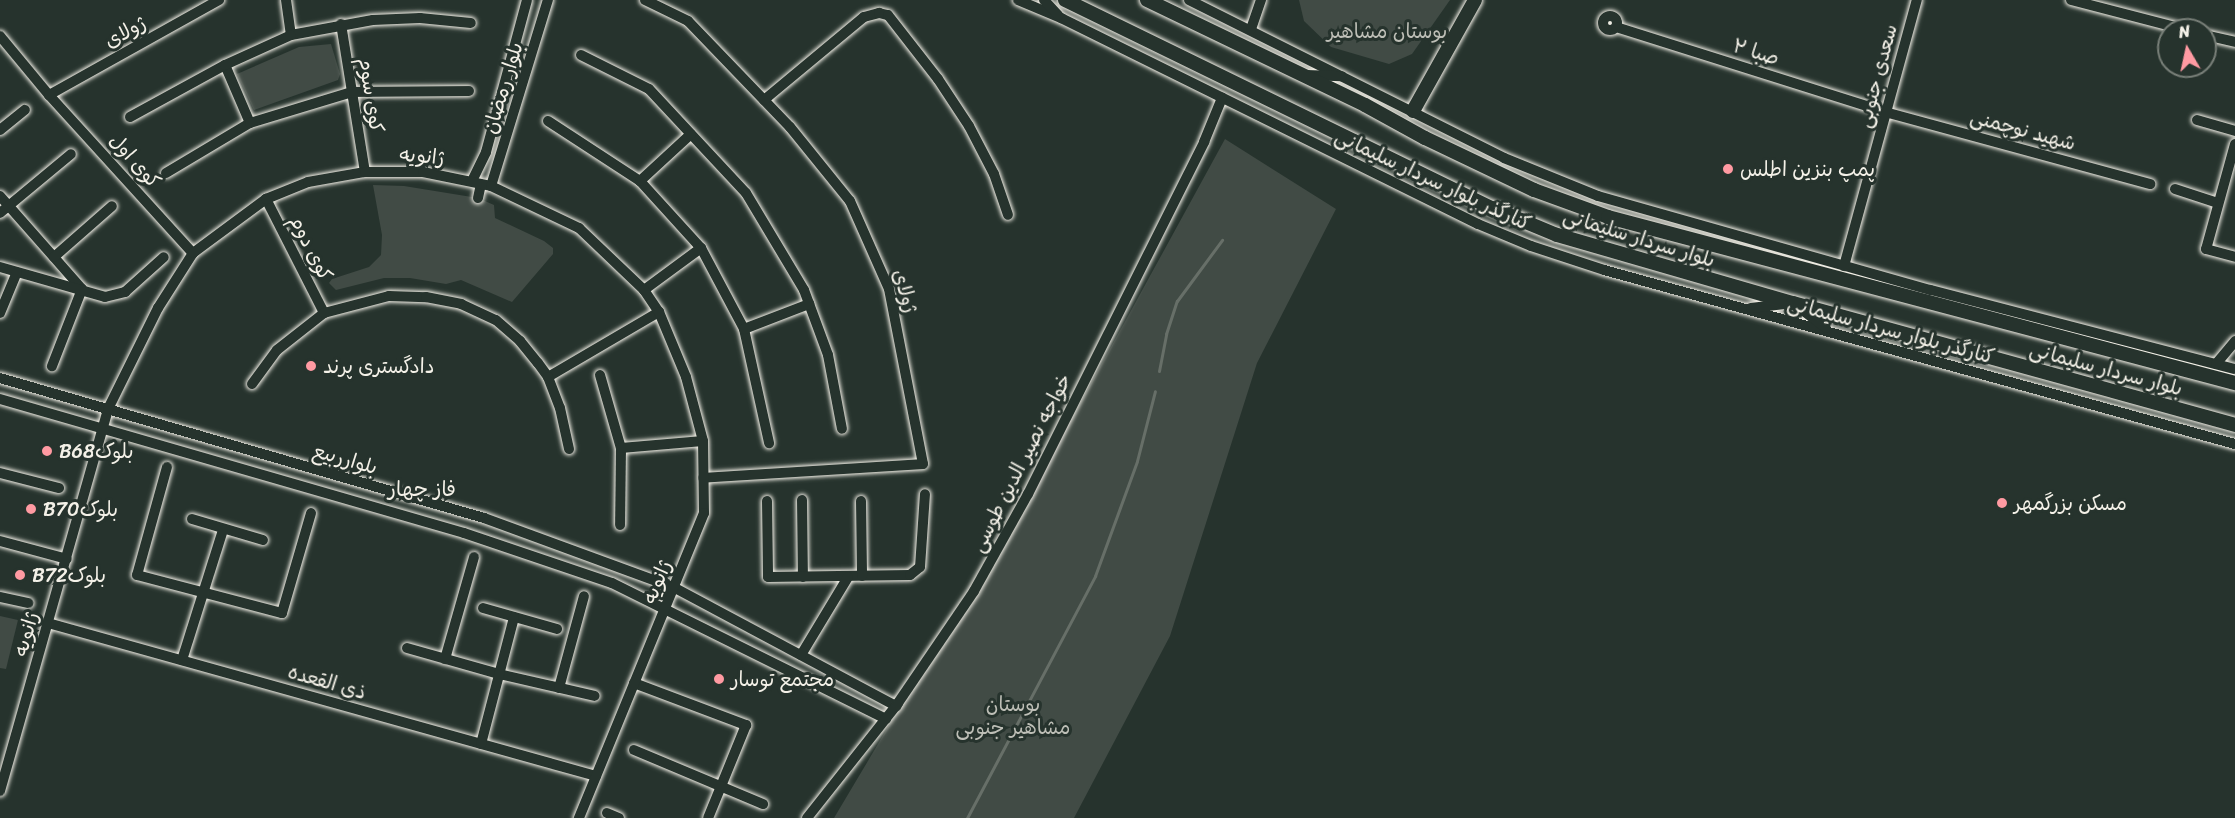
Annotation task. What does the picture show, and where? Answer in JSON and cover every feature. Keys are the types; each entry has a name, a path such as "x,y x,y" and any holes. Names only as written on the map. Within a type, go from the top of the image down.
{"main road":[{"name":"بلوار سردار سلیمانی","path":"1065,0 1492,208 1557,235 2235,425"},
{"name":"بلوار سردار سلیمانی","path":"1147,0 1534,190 1608,217 2235,383"},
{"path":"1413,111 1475,0"}],"street":[{"name":"ژولای","path":"49,95 219,0"},
{"path":"286,0 291,35"},
{"name":"بلوار رمضان","path":"482,184 486,152 527,0"},
{"name":"بلوار رمضان","path":"482,184 548,0"},
{"name":"ژولای","path":"645,0 688,21 790,127 850,201 889,289 923,464 704,478"},
{"name":"کنارگذر بلوار سردار سلیمانی","path":"1018,0 1061,18 1478,224 1531,246 1604,270 2235,444"},
{"path":"1044,0 1061,18"},
{"path":"1189,0 1345,76 1504,158 1598,196 1844,266 2235,369"},
{"path":"1251,29 1261,0"},
{"name":"سعدی جنوبی","path":"1844,266 1917,0"},
{"path":"2072,0 2157,22"},
{"path":"764,100 864,17 879,13 888,15 938,79 969,126 994,174 1008,215"},
{"path":"130,117 225,65 291,35 341,24 420,18 471,23"},
{"name":"کوی سوم","path":"341,24 365,172"},
{"name":"صبا ۲","path":"1616,27 1886,112"},
{"name":"کوی اول","path":"0,36 49,95 193,253"},
{"path":"2217,37 2235,42"},
{"path":"581,55 649,89 746,192 804,290 828,354 842,429"},
{"path":"225,65 250,123"},
{"path":"1302,75 1345,76"},
{"path":"166,173 250,123 352,92 469,91"},
{"name":"خواجه نصیر الدین طوسی","path":"807,818 896,706 974,591 1028,495 1204,142 1222,98"},
{"path":"0,130 25,110"},
{"name":"شهید نوچمنی","path":"1886,112 2150,184"},
{"path":"2197,120 2235,131"},
{"path":"548,122 639,181 701,248 744,329 769,443"},
{"path":"639,181 691,134"},
{"path":"2235,144 2206,249 2235,257"},
{"path":"0,213 71,154"},
{"name":"ژانویه","path":"0,791 108,409 158,308 193,253 266,199 308,182 365,172 423,172 482,184 579,228 644,290 659,312 686,377 703,441 704,513 579,818"},
{"path":"478,198 482,184"},
{"path":"2175,189 2218,203"},
{"path":"0,196 82,289"},
{"name":"کوی دوم","path":"266,199 324,313"},
{"path":"54,257 111,206"},
{"path":"644,290 701,248"},
{"path":"0,267 105,297 125,292 164,257"},
{"path":"0,314 16,272"},
{"path":"52,366 82,289"},
{"path":"252,384 277,350 324,313 389,296 426,297 461,304 496,320 520,341 548,378 560,408 569,449"},
{"path":"1745,308 1793,303 1832,332"},
{"path":"744,329 809,304"},
{"path":"548,378 659,312"},
{"path":"2216,364 2235,341"},
{"path":"600,375 621,448 620,525"},
{"name":"بلوارربیع","path":"0,378 469,514 675,588 896,706"},
{"name":"بلوارربیع","path":"0,399 464,533 612,583 886,719"},
{"path":"621,448 703,441"},
{"path":"167,467 137,575 282,613 311,513"},
{"path":"0,473 59,488"},
{"path":"767,501 768,577 910,575 920,567 925,494"},
{"path":"802,500 803,577"},
{"path":"861,501 862,576"},
{"path":"464,533 469,514"},
{"path":"192,519 263,540"},
{"path":"182,660 223,530"},
{"path":"0,542 67,559"},
{"path":"445,659 474,557"},
{"path":"801,655 848,576"},
{"path":"559,688 584,596"},
{"path":"0,597 28,603"},
{"path":"483,608 557,629"},
{"path":"481,744 514,617"},
{"name":"ذی القعده","path":"48,623 596,776"},
{"path":"407,648 499,674 595,696"},
{"path":"634,683 746,725 708,818"},
{"path":"634,750 763,804"},
{"path":"607,813 619,818"}],"green space":[{"name":"بوستان مشاهیر","path":"1299,0 1450,0 1412,54 1389,64 1331,47 1304,21"},
{"path":"331,44 340,74 338,80 254,110 237,74 299,47"},
{"name":"بوستان مشاهیر جنوبی","path":"1225,139 1336,209 1257,363 1170,636 1074,818 834,818 1076,411"},
{"path":"373,185 404,186 478,198 494,205 495,218 544,241 553,248 553,254 512,302 461,280 446,284 410,278 384,278 336,290 329,283 332,279 369,267 381,255 382,235"},
{"path":"0,616 18,620 6,669 0,668"}],"waterway":[{"path":"1159,371 1166,334 1177,301 1222,240"},
{"path":"967,818 1095,576 1137,461 1155,391"}],"place":[{"name":"پمپ بنزین اطلس","path":"1728,169"},
{"name":"دادگستری پرند","path":"311,366"},
{"name":"B68بلوک","path":"47,451"},
{"name":"مسکن بزرگمهر","path":"2002,503"},
{"name":"B70بلوک","path":"31,509"},
{"name":"B72بلوک","path":"20,575"},
{"name":"مجتمع توسار","path":"719,679"}],"district":[{"name":"فاز چهار","path":"422,489"}]}
